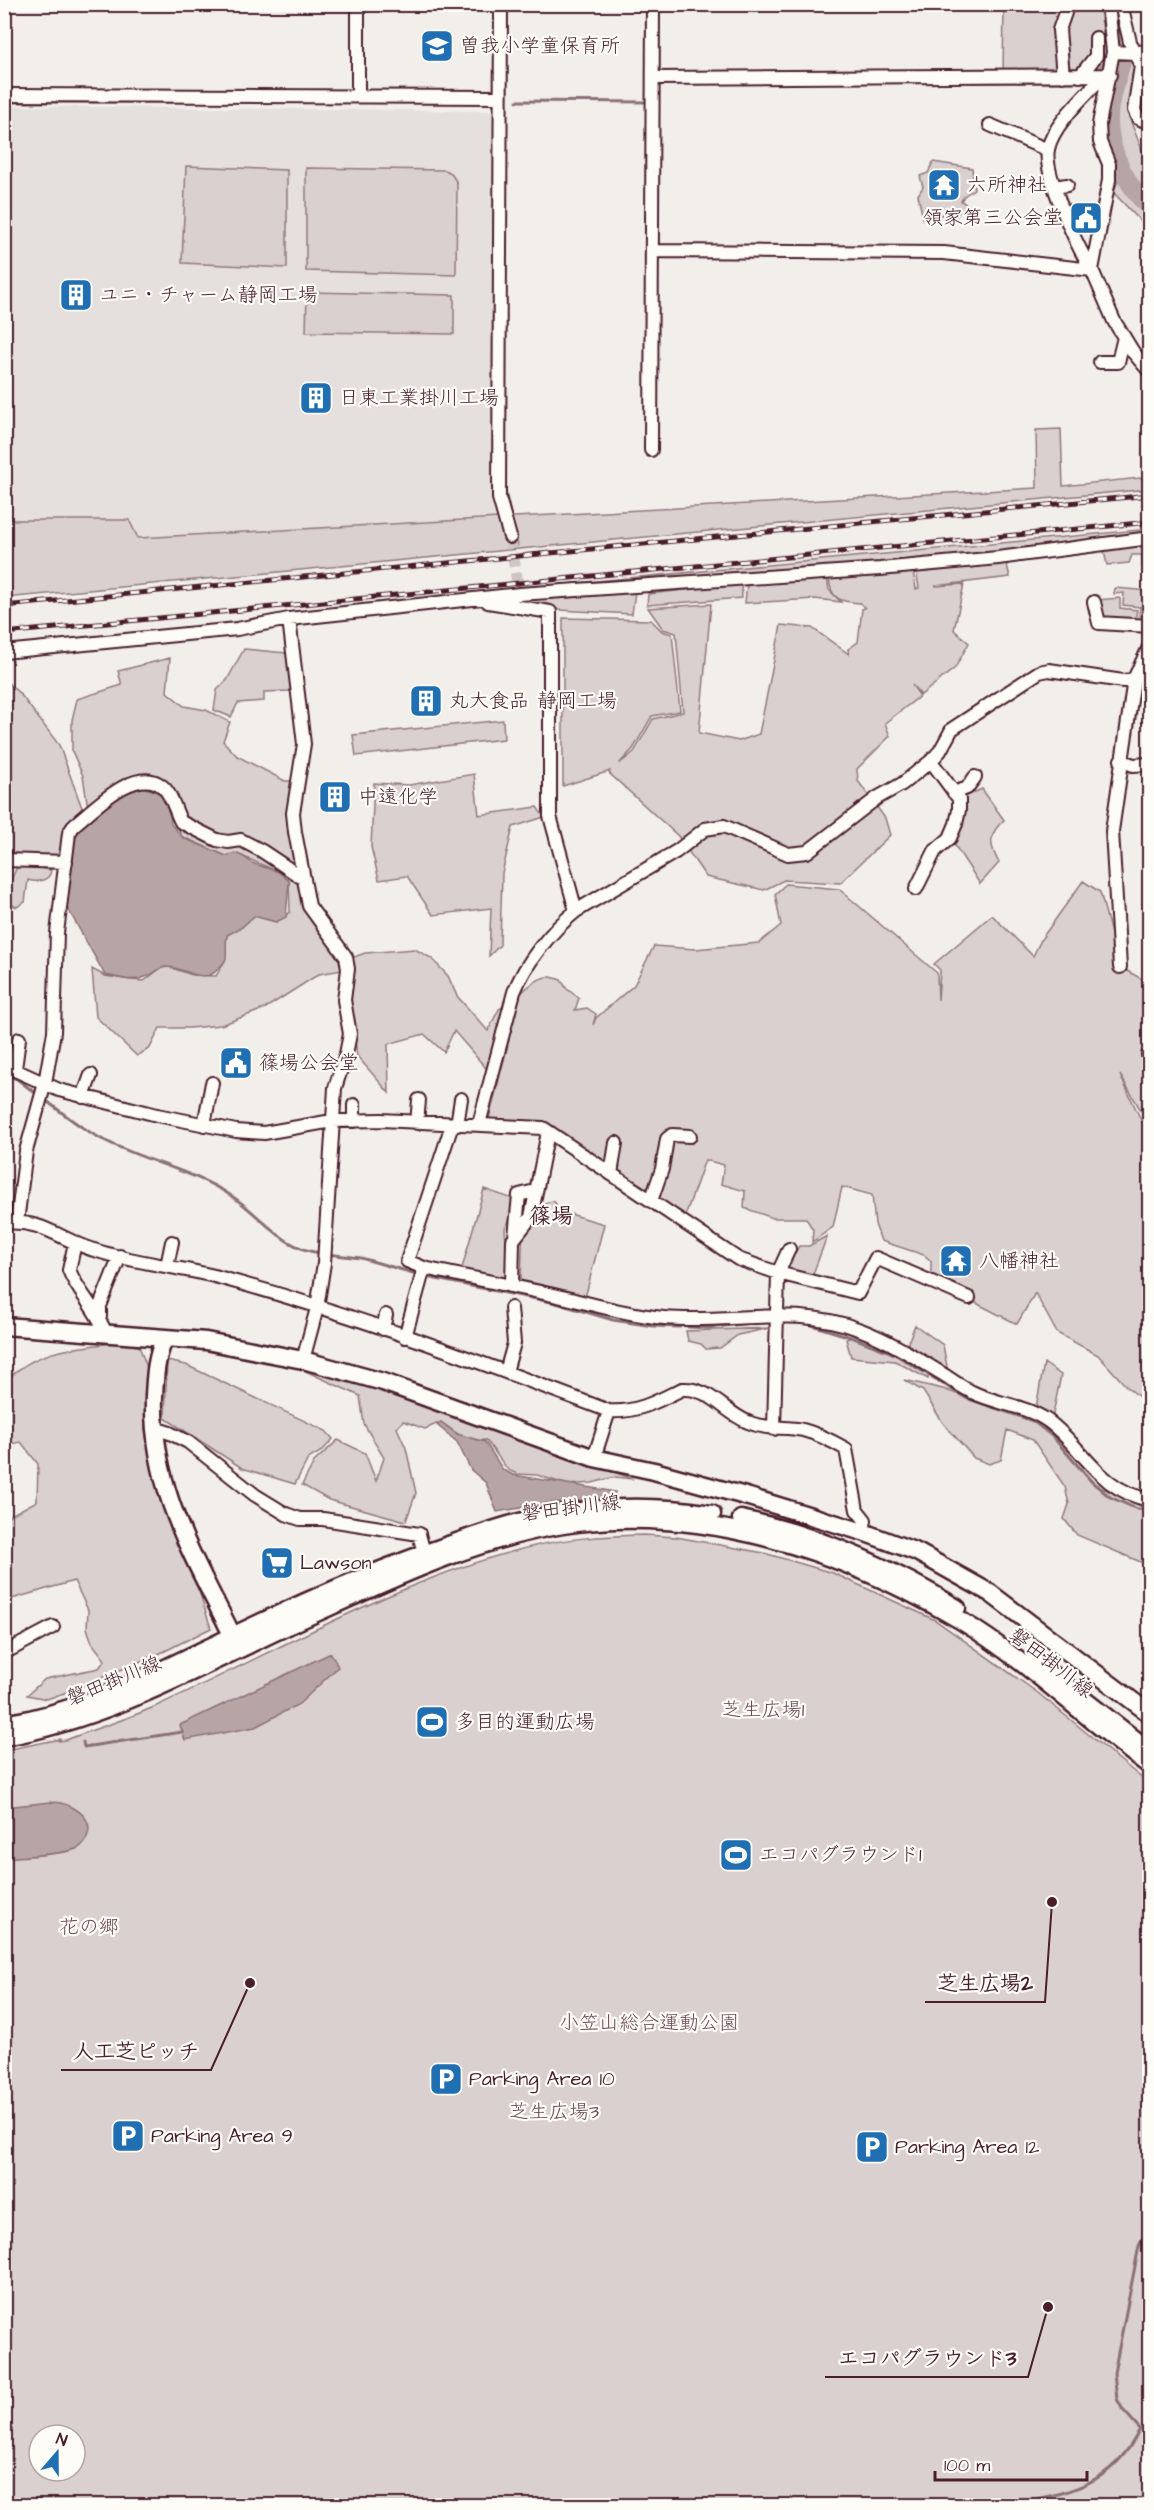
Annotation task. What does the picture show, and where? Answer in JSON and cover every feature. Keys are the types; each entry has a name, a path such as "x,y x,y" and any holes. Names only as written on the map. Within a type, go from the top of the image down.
{"main road":[{"path":"4,1326 206,1341 303,1360 383,1382 594,1458 749,1497 863,1532 917,1552 990,1593 1149,1714"},
{"path":"165,1338 159,1350 155,1377 154,1428 160,1469 183,1538 235,1642"},
{"name":"磐田掛川線","path":"4,1737 66,1723 139,1696 235,1642 356,1580 424,1552 557,1514 587,1510 670,1509 716,1515 774,1527 807,1536 858,1556 945,1600 982,1622 1052,1673 1149,1751"},
{"name":"磐田掛川線","path":"4,1724 38,1718 106,1697 235,1642 461,1552 517,1535 560,1526 598,1521 672,1521 703,1524 773,1539 842,1562 960,1621 1041,1680 1149,1766"}],"street":[{"path":"358,4 358,96"},
{"path":"501,4 499,498 510,537"},
{"path":"651,450 653,4"},
{"path":"1063,76 1059,30 1068,4"},
{"path":"1102,4 1111,24"},
{"path":"1092,270 1109,180 1109,164 1100,142 1099,124 1113,52 1108,4"},
{"path":"1122,4 1130,42 1141,66 1134,110 1138,118 1149,123"},
{"path":"1080,76 1096,56 1096,38"},
{"path":"1113,52 1135,53 1149,50"},
{"path":"653,78 1107,75"},
{"path":"1107,75 1067,116 1055,134 1048,150 1047,160 1060,186 1092,270 1124,336 1149,370"},
{"path":"4,95 499,97"},
{"path":"990,125 1048,150"},
{"path":"652,251 944,253 1092,270"},
{"path":"1100,362 1118,362 1124,336"},
{"path":"4,652 237,629 289,619 475,599 880,569 998,558 1149,538"},
{"path":"475,599 550,612 550,816 576,911"},
{"path":"1094,602 1099,623 1149,626"},
{"path":"289,619 304,744 293,813 309,906 346,957 348,969 344,1000 350,1034 335,1088 324,1263 317,1308 303,1360"},
{"path":"1120,967 1112,831 1134,679 1149,645"},
{"path":"479,1124 520,977 561,922 576,911 677,851 705,829 714,826 724,826 788,854 807,852 877,798 902,784 931,761 940,751 952,729 1039,672 1049,670 1123,681 1134,679"},
{"path":"1121,760 1133,765 1149,764"},
{"path":"916,889 935,851 950,838 956,824 959,799 931,761"},
{"path":"954,793 967,788 975,777"},
{"path":"304,879 241,840 228,842 217,840 181,822 169,795 161,785 149,780 129,782 75,824 69,833 57,933 54,1032 11,1222 42,1226 75,1244 120,1257 217,1276 405,1336 609,1411 624,1412 646,1407 688,1388 714,1398 746,1421 774,1429 801,1430 828,1438 846,1449 857,1510 865,1520 863,1532"},
{"path":"4,860 66,862"},
{"path":"19,1039 10,1067 42,1093 59,1090 236,1131 264,1133 333,1121 479,1124 543,1128 738,1259 778,1273 858,1293 876,1258 969,1298"},
{"path":"83,1097 91,1075"},
{"path":"204,1125 212,1083"},
{"path":"461,1099 407,1261 424,1268 626,1313 708,1321 801,1315 863,1330 904,1350 972,1392 1026,1410 1047,1421 1066,1437 1099,1476 1121,1490 1149,1500"},
{"path":"417,1123 419,1100"},
{"path":"354,1105 354,1121"},
{"path":"512,1286 515,1237 531,1217 548,1132"},
{"path":"651,1201 662,1169 667,1139 672,1136 690,1136"},
{"path":"611,1174 616,1143"},
{"path":"166,1266 172,1242"},
{"path":"75,1244 69,1270 81,1292 100,1317 106,1334"},
{"path":"774,1429 778,1273 789,1249"},
{"path":"100,1317 100,1306 120,1257"},
{"path":"405,1336 424,1268"},
{"path":"506,1372 514,1343 511,1308"},
{"path":"383,1329 386,1315"},
{"path":"594,1458 609,1411"},
{"path":"154,1428 188,1442 255,1496 286,1514 300,1518 323,1519 419,1534 424,1552"},
{"path":"4,1653 53,1627"}],"shaded area":[{"path":"5,106 492,111 496,532 5,578"},
{"path":"141,786 159,793 169,802 171,824 183,838 226,856 235,853 252,863 279,872 289,881 286,917 276,922 254,916 242,927 227,935 225,960 222,966 212,974 200,976 166,967 135,980 105,975 62,898 72,836 77,824 126,790"},
{"path":"441,1422 457,1434 485,1442 503,1470 513,1475 615,1492 613,1498 550,1503 497,1512 486,1483 471,1470 457,1442 437,1425"},
{"path":"331,1653 338,1667 299,1704 255,1727 185,1740 180,1725"},
{"path":"51,1802 73,1808 84,1817 89,1829 83,1844 64,1852 5,1858 5,1807"}],"green space":[{"path":"1004,5 1099,5 1107,56 1098,71 1003,72"},
{"path":"1127,57 1134,64 1127,112 1149,162 1149,230 1113,192 1120,177 1102,130 1116,65 1120,58"},
{"path":"933,162 972,168 974,189 961,201 969,206 958,213 956,219 950,211 923,219 918,195 923,187 920,176 928,173"},
{"path":"186,166 287,170 287,268 182,263"},
{"path":"306,168 445,170 451,173 457,183 456,275 306,271"},
{"path":"307,292 454,295 454,334 306,332"},
{"path":"1061,429 1063,486 1150,477 1149,489 5,598 4,520 129,520 138,538 1037,488 1036,430"},
{"path":"1149,529 1149,541 934,562 523,588"},
{"path":"1149,545 1149,566 1142,566 1142,555 1132,555 1129,563 1107,565 1104,551"},
{"path":"1006,561 1010,577 935,586 964,584 954,630 969,643 955,668 921,695 912,685 920,696 885,723 890,736 857,769 858,781 885,818 890,835 840,883 784,880 764,890 706,877 678,836 609,773 610,771 563,786 563,618 651,620 662,631 672,634 680,711 652,716 633,749 619,764 634,752 653,719 683,712 676,633 663,629 648,608 711,604 699,733 739,741 759,734 781,625 812,628 849,654 848,649 858,642 862,609 865,608 860,603 837,598 831,590 829,577 913,571 916,589 919,588 916,570"},
{"path":"827,577 829,590 841,602 815,599 745,603 747,584"},
{"path":"741,584 742,598 647,605 648,594"},
{"path":"1115,588 1149,591 1149,614 1139,616 1140,607 1123,605 1124,593 1114,594"},
{"path":"635,592 632,614 559,610 551,606 530,603 528,598"},
{"path":"1120,598 1120,608 1137,610 1135,621 1100,621 1097,600"},
{"path":"244,649 286,653 291,691 264,692 264,701 238,703 231,717 214,710 217,690 227,680"},
{"path":"170,658 167,692 184,706 206,710 230,722 223,741 237,756 285,781 295,781 305,888 348,969 319,974 264,1009 221,1025 160,1028 150,1048 137,1056 96,1017 92,969 105,976 144,981 161,968 169,967 192,975 216,976 224,962 227,935 242,927 254,916 276,922 290,912 289,881 279,872 237,854 226,856 181,836 174,814 167,802 163,796 150,788 88,808 83,776 72,751 72,720 77,699 122,685 118,671"},
{"path":"5,680 21,695 59,745 85,816 66,858 5,858"},
{"path":"503,720 504,739 356,756 353,735"},
{"path":"474,774 479,815 537,807 544,817 513,827 502,873 500,945 489,956 491,908 433,915 407,876 379,880 371,847 374,783 409,785"},
{"path":"982,789 1004,820 995,830 992,840 993,851 999,863 980,884 950,838 959,799"},
{"path":"27,866 51,870 48,877 42,880 28,880 25,902 17,907 7,903 10,882 17,867"},
{"path":"1083,881 1100,892 1120,967 1149,983 1150,1037 1145,1055 1149,1057 1149,1124 1120,1075 1149,1137 1149,1405 1126,1386 1098,1355 1057,1333 1035,1293 1017,1324 931,1280 931,1261 924,1255 881,1241 875,1224 872,1195 842,1187 833,1227 812,1242 813,1230 806,1218 773,1218 744,1208 745,1191 721,1184 724,1165 705,1160 684,1219 650,1190 543,1126 489,1119 509,1040 503,1038 491,1074 454,1031 444,1052 424,1034 388,1044 389,1093 357,1056 350,1001 351,958 365,953 415,949 431,958 448,976 457,996 488,1031 499,1009 541,978 549,977 561,980 567,989 579,998 575,1010 587,1008 596,1014 593,1025 596,1018 634,985 654,946 695,949 759,943 781,925 775,894 786,884 839,889 937,973 938,1000 940,970 934,964 992,915 1033,956 1042,938"},
{"path":"484,1189 516,1200 517,1207 505,1228 508,1276 504,1280 461,1272"},
{"path":"554,1201 560,1211 604,1224 585,1298 521,1281 523,1222 547,1202"},
{"path":"827,1236 812,1277 785,1270 799,1246 809,1246"},
{"path":"915,1325 943,1345 948,1372 907,1345"},
{"path":"770,1328 738,1335 720,1348 706,1349 701,1344 688,1341 686,1331"},
{"path":"852,1337 885,1350 929,1372 928,1379 895,1361 851,1357 846,1339"},
{"path":"113,1343 139,1346 149,1373 145,1429 152,1464 166,1516 197,1585 211,1628 165,1651 73,1690 47,1699 27,1695 45,1679 99,1668 105,1660 92,1643 87,1628 88,1610 74,1581 5,1601 4,1512 7,1517 37,1501 38,1464 21,1442 5,1445 5,1382 28,1363 54,1352"},
{"path":"167,1361 186,1365 326,1431 333,1439 322,1451 308,1459 295,1484 242,1468 165,1418"},
{"path":"288,1363 364,1382 633,1479 615,1477 592,1483 568,1485 537,1475 517,1474 508,1470 486,1440 468,1441 441,1422 425,1429 403,1421 397,1428 406,1448 416,1493 406,1521 329,1500 302,1485 314,1462 338,1440 365,1453 376,1481 384,1458 364,1424 360,1396"},
{"path":"1044,1363 1061,1375 1052,1419 1036,1408"},
{"path":"904,1380 943,1389 1033,1421 1052,1436 1096,1485 1149,1510 1149,1554 1143,1563 1077,1535 1064,1519 1069,1504 1065,1487 1033,1440 1007,1430 1001,1460 989,1464 974,1458 943,1423 923,1391"},
{"name":"小笠山総合運動公園","path":"644,1535 676,1537 764,1553 833,1573 935,1620 1038,1693 1149,1784 1149,2505 5,2506 5,1750 66,1740 143,1712 337,1619 430,1579 526,1548 584,1538"}],"waterway":[{"path":"1114,4 1123,55 1109,110 1109,126 1122,171 1150,209"},
{"path":"972,82 1088,82"},
{"path":"517,101 648,102"},
{"path":"4,102 172,102"},
{"path":"505,491 517,545"},
{"path":"4,1074 17,1079 38,1095"},
{"path":"44,1099 100,1138 201,1179 230,1195 294,1245 321,1253"},
{"path":"327,1254 361,1258 420,1275"},
{"path":"426,1277 556,1303 613,1320 653,1326 680,1327"},
{"path":"688,1327 707,1328 751,1323"},
{"path":"805,1323 893,1353 966,1398 1033,1421 1052,1436 1091,1481 1110,1497 1137,1509 1150,1510"},
{"path":"83,1742 84,1747 182,1732"},
{"path":"997,2506 1061,2493 1098,2478 1114,2466 1128,2450 1140,2429 1123,2410 1117,2399 1114,2373 1139,2246 1150,2223"},
{"path":"960,2506 965,2497 981,2506"}],"tunnel":[{"path":"510,537 521,604"}],"railway":[{"path":"4,606 1150,495"},
{"path":"4,633 1150,522"}],"place":[{"name":"曽我小学童保育所","path":"437,46"},
{"name":"六所神社","path":"944,185"},
{"name":"領家第三公会堂","path":"1086,218"},
{"name":"ユニ・チャーム静岡工場","path":"76,295"},
{"name":"日東工業掛川工場","path":"316,398"},
{"name":"丸大食品 静岡工場","path":"426,701"},
{"name":"中遠化学","path":"335,797"},
{"name":"篠場公会堂","path":"236,1063"},
{"name":"八幡神社","path":"956,1261"},
{"name":"Lawson","path":"277,1563"},
{"name":"多目的運動広場","path":"432,1722"},
{"name":"エコパグラウンド1","path":"736,1855"},
{"name":"芝生広場2","path":"1052,1902"},
{"name":"人工芝ピッチ","path":"250,1983"},
{"name":"Parking Area 10","path":"446,2079"},
{"name":"Parking Area 9","path":"128,2136"},
{"name":"Parking Area 12","path":"872,2147"},
{"name":"エコパグラウンド3","path":"1048,2307"}],"district":[{"name":"篠場","path":"551,1216"}],"park label":[{"name":"芝生広場1","path":"763,1710"},
{"name":"花の郷","path":"89,1927"},
{"name":"芝生広場3","path":"554,2112"}]}
